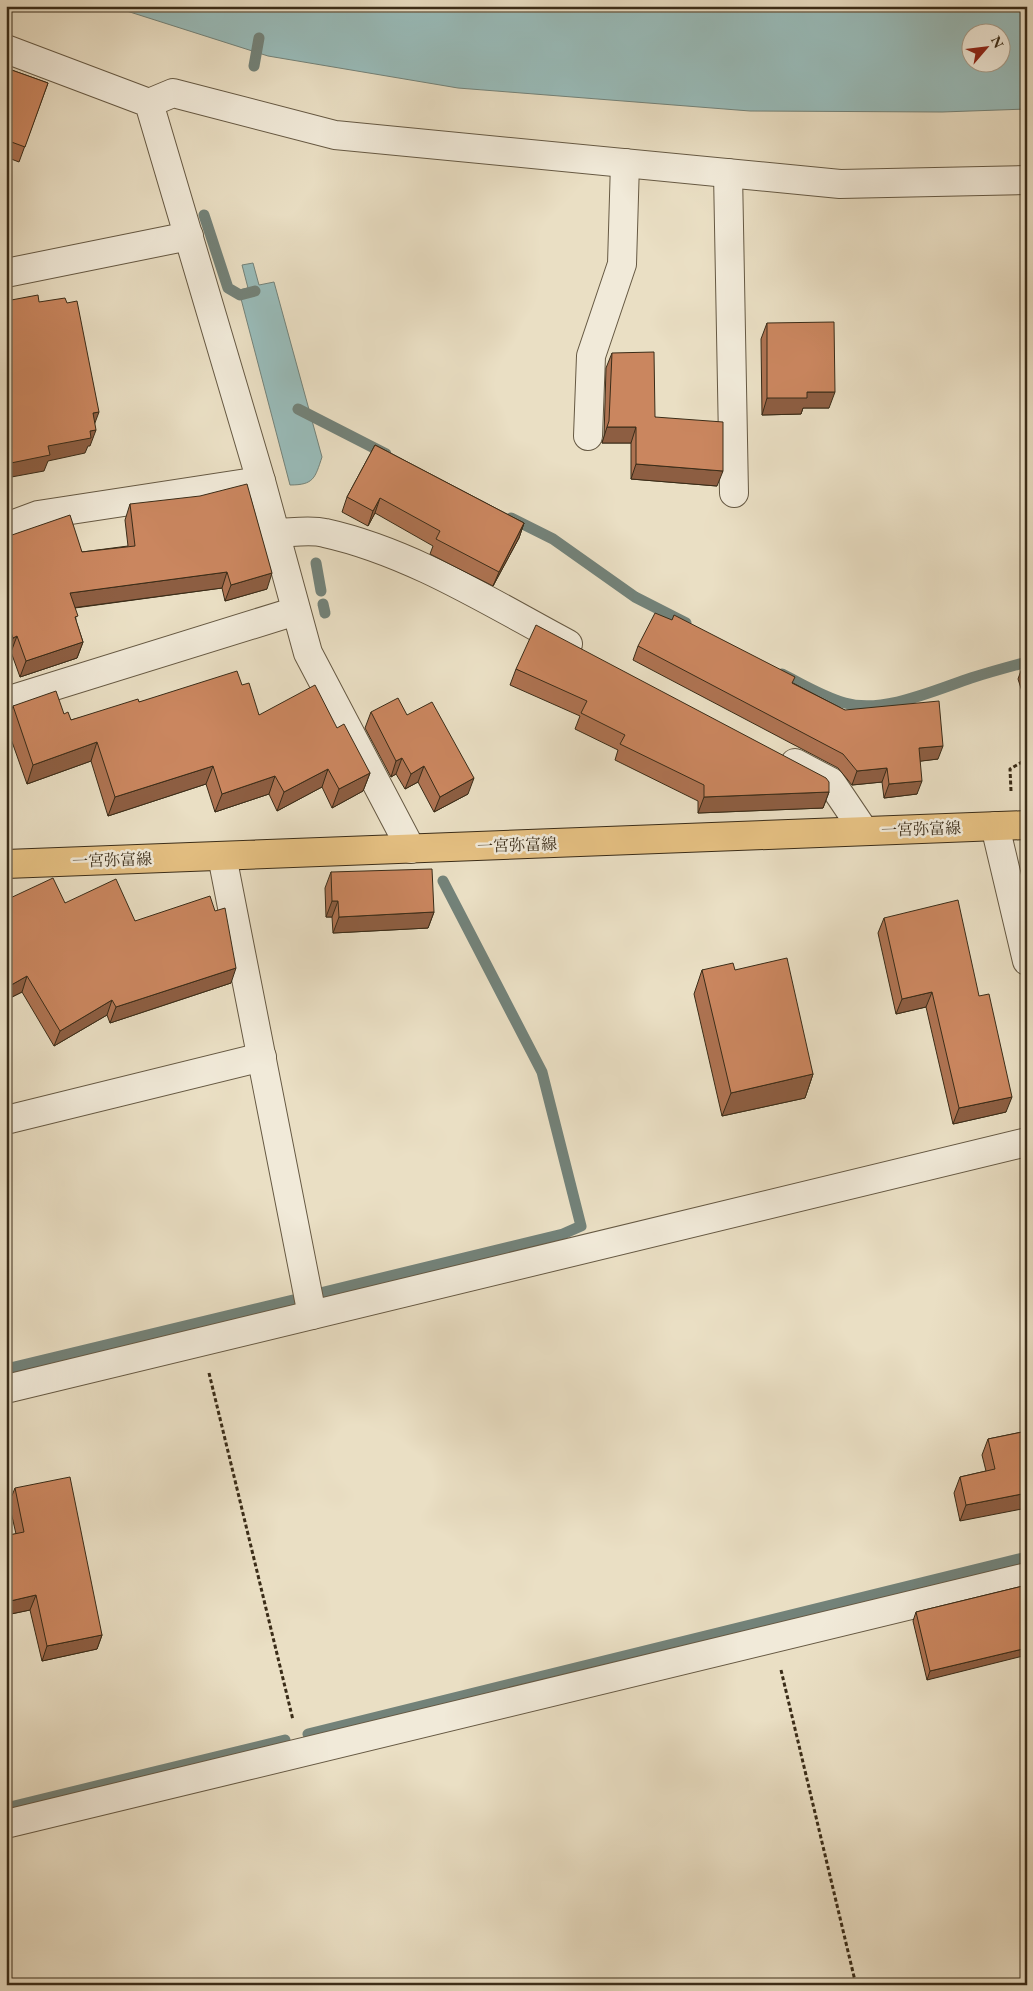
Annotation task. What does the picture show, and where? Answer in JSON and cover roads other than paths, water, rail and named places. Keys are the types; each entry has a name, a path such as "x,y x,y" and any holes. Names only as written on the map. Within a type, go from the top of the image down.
{"main road":[{"name":"一宮弥富線","path":"6,864 1013,825"}],"street":[{"path":"6,49 150,103 173,92 336,135 840,184 1027,180"},
{"path":"150,103 261,481 308,653 411,849"},
{"path":"588,436 591,356 622,264 625,163"},
{"path":"728,173 734,493"},
{"path":"6,273 189,236"},
{"path":"6,527 38,515 261,481"},
{"path":"275,533 323,532 376,548 434,573 592,656"},
{"path":"6,701 296,611"},
{"path":"769,749 831,782 864,831"},
{"path":"1013,825 1027,961"},
{"path":"222,856 312,1315"},
{"path":"6,1120 262,1058"},
{"path":"6,1389 1027,1142"},
{"path":"6,1824 1027,1577"}],"water":[{"path":"111,6 1027,6 1027,109 942,112 750,111 458,88 268,56"},
{"path":"253,263 259,285 274,282 322,457 315,475 309,482 304,484 290,485 240,295 239,290 248,288 242,265"}],"waterway":[{"path":"254,66 259,38"},
{"path":"204,215 228,288 240,295 255,291"},
{"path":"298,409 386,454"},
{"path":"511,518 553,539 635,597 686,623"},
{"path":"316,563 321,591"},
{"path":"323,604 325,613"},
{"path":"782,674 821,694 845,703 860,706 892,703 909,699 1027,662"},
{"path":"320,1293 563,1234 581,1226 542,1072 443,881"},
{"path":"6,1369 293,1300"},
{"path":"308,1734 1027,1557"},
{"path":"6,1808 285,1740"}]}
